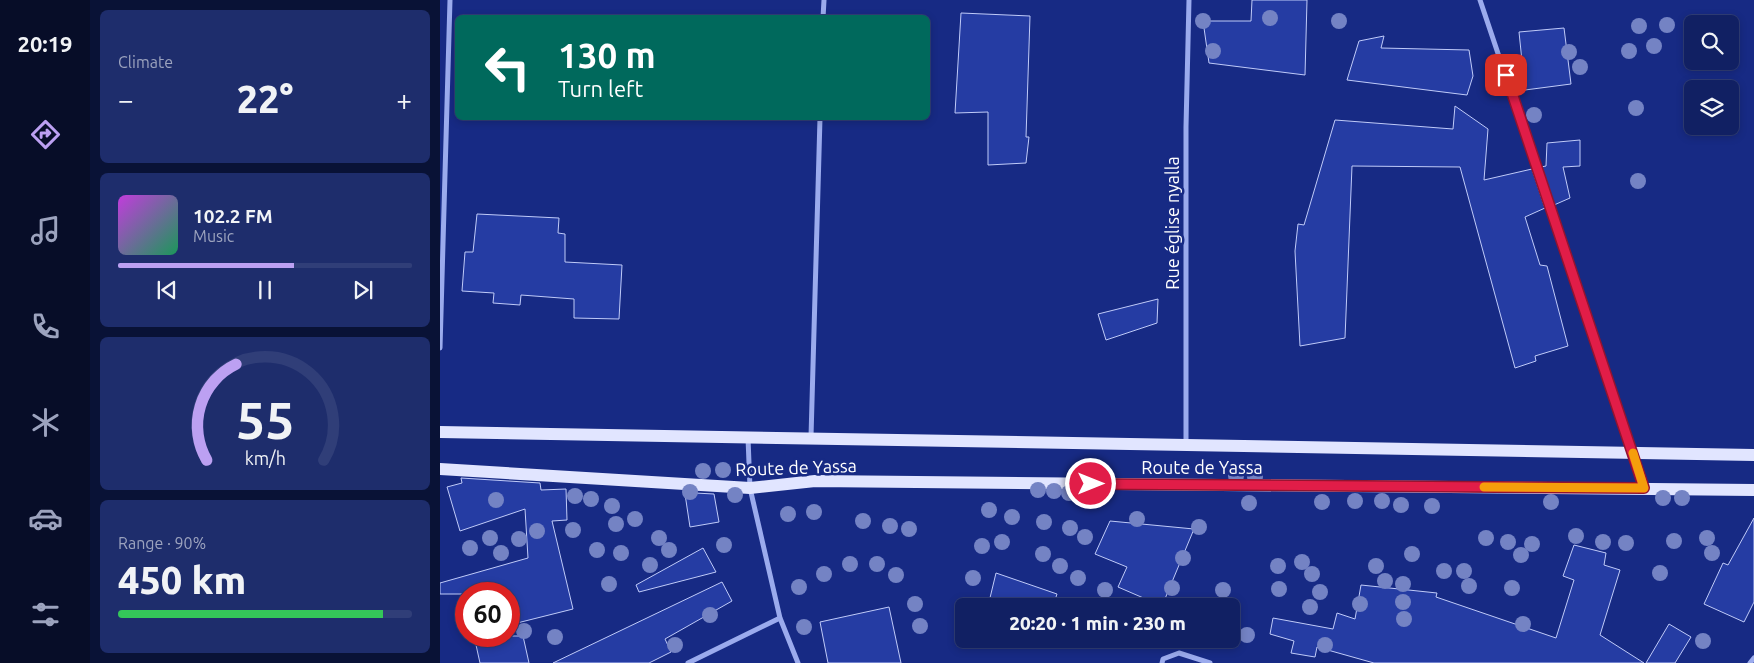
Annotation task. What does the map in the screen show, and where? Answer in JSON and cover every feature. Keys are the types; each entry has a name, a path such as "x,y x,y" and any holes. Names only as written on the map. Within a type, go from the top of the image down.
{"main road":[{"name":"Route de Yassa","path":"440,432 748,437 811,440 1754,455"},
{"name":"Route de Yassa","path":"440,469 750,488 815,482 1754,490"}],"street":[{"path":"440,348 450,0"},
{"path":"823,15 824,0"},
{"name":"Rue église nyalla","path":"1186,446 1186,127 1189,0"},
{"path":"1480,0 1644,488"},
{"path":"811,440 820,120"},
{"path":"748,437 750,488 780,618 798,663"},
{"path":"688,663 780,618"},
{"path":"1162,663 1163,659 1179,653 1210,663"},
{"path":"1750,663 1754,658"}],"building":[{"path":"1252,0 1307,0 1305,75 1209,63 1203,21 1251,21"},
{"path":"961,13 1030,16 1026,137 1029,137 1026,163 988,165 988,112 955,113"},
{"path":"1564,28 1571,84 1525,90 1519,32"},
{"path":"1384,36 1381,48 1469,50 1473,76 1467,95 1347,80 1359,41"},
{"path":"1455,106 1488,129 1484,180 1532,169 1545,208 1525,217 1540,265 1547,266 1568,346 1535,356 1536,361 1515,368 1460,167 1352,166 1345,338 1300,346 1295,251 1298,224 1304,225 1335,120 1453,129"},
{"path":"1580,140 1580,166 1563,167 1570,198 1554,205 1541,167 1546,166 1547,143"},
{"path":"477,214 559,218 558,233 565,234 565,262 622,265 619,319 574,318 574,299 521,295 520,305 493,303 494,293 462,291 465,252 473,252"},
{"path":"1158,299 1157,323 1106,340 1098,314"},
{"path":"461,478 540,483 541,490 566,489 567,520 552,521 573,609 520,622 520,582 455,582 455,594 440,594 440,583 528,558 525,509 460,531 447,487 462,483"},
{"path":"685,494 714,494 719,522 690,527"},
{"path":"1754,518 1754,602 1744,622 1704,604 1723,563 1728,565"},
{"path":"1110,521 1194,529 1165,598 1143,598 1118,587 1127,567 1095,554"},
{"path":"1574,545 1606,553 1604,565 1620,570 1600,635 1644,663 1374,663 1317,647 1315,657 1291,653 1294,641 1270,634 1273,618 1333,629 1337,613 1355,619 1361,585 1437,593 1436,597 1556,638 1574,580 1563,576"},
{"path":"703,548 716,572 639,592 636,585"},
{"path":"996,573 1057,594 1056,598 990,598"},
{"path":"722,582 732,601 665,639 671,652 649,663 553,663"},
{"path":"889,607 901,663 828,663 820,622"},
{"path":"1669,624 1691,637 1675,663 1646,663"},
{"path":"520,636 523,636 529,663 480,663 476,647 520,647"}],"slow traffic":[{"path":"1484,487 1644,488 1633,453"}],"route":[{"path":"1091,484 1644,488 1506,75"}]}
